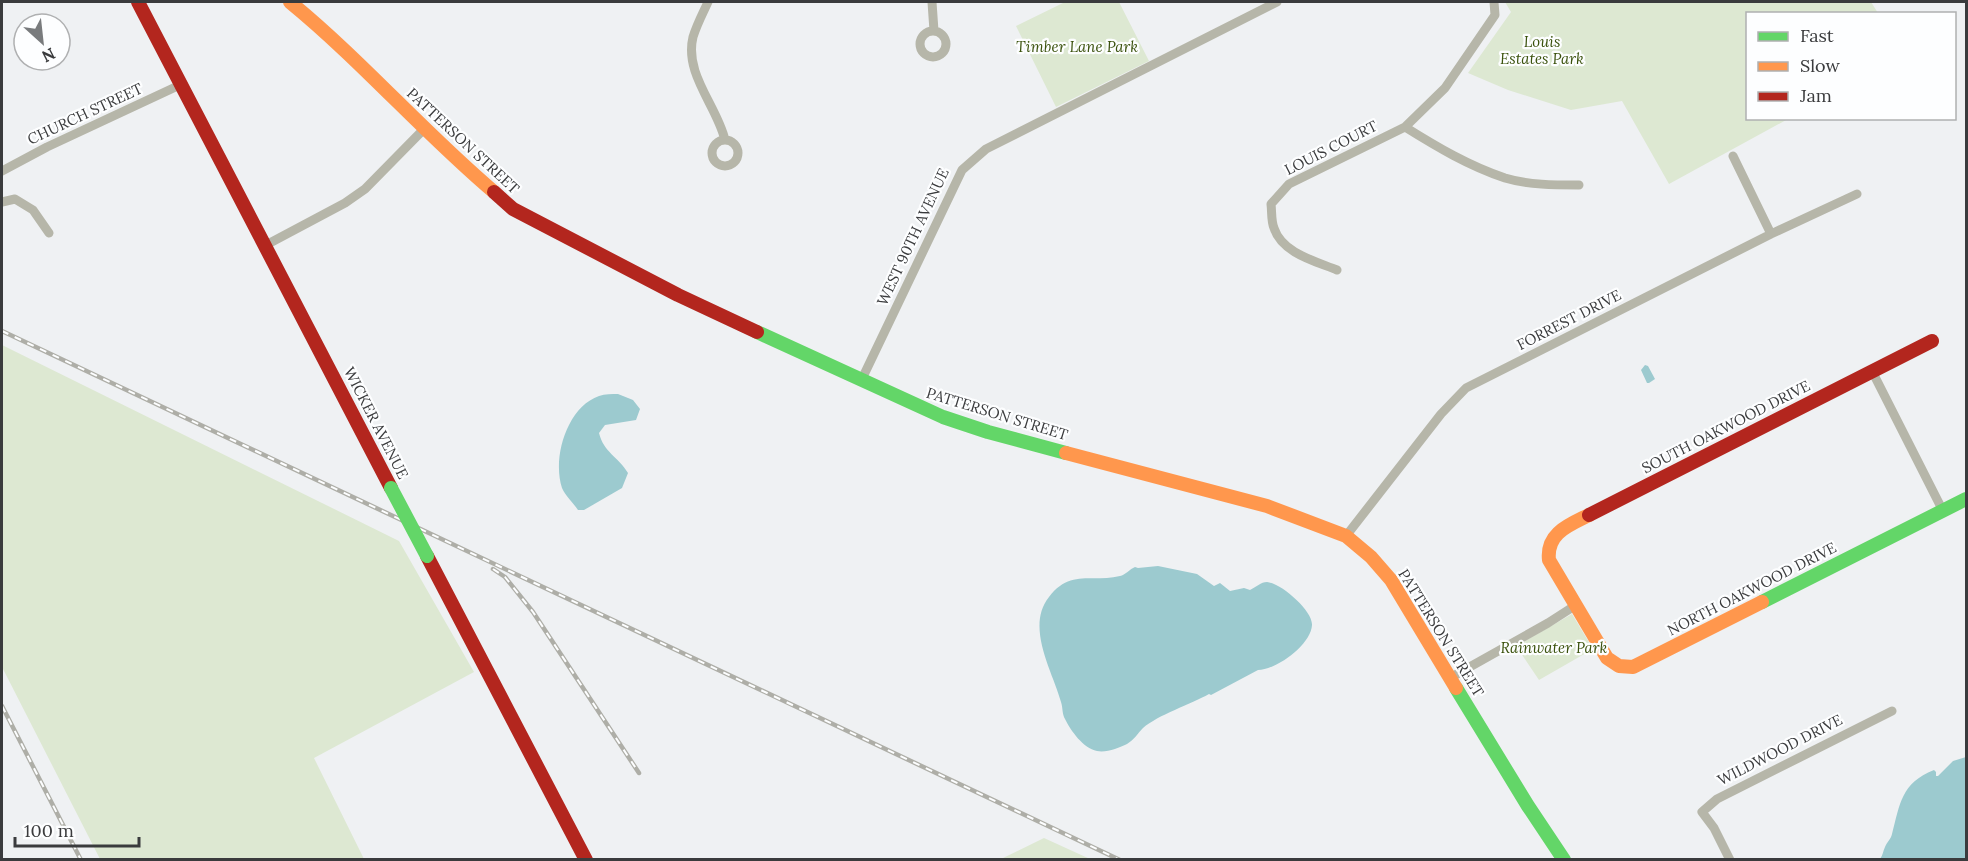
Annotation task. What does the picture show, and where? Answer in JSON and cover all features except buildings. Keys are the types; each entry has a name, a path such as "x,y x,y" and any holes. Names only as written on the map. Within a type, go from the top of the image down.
{"main road":[{"name":"WICKER AVENUE","path":"138,2 586,860"},
{"name":"PATTERSON STREET","path":"290,2 323,29 460,164 513,210 678,295 861,381 954,421 1267,506 1347,536 1371,557 1391,580 1564,860"},
{"name":"SOUTH OAKWOOD DRIVE","path":"1548,554 1549,545 1554,537 1566,527 1932,341"},
{"name":"NORTH OAKWOOD DRIVE","path":"1548,554 1607,658 1623,667 1633,666 1966,499"}],"street":[{"path":"708,2 699,21 692,49 699,81 722,127 725,140"},
{"path":"932,2 934,32"},
{"name":"WEST 90TH AVENUE","path":"861,381 962,170 986,149 1257,6 1277,2"},
{"path":"1494,2 1495,15 1445,88 1405,127 1449,155 1506,178 1548,185 1579,185"},
{"name":"CHURCH STREET","path":"2,171 66,138 182,84"},
{"name":"LOUIS COURT","path":"1337,270 1306,258 1281,242 1273,227 1271,204 1289,184 1405,127"},
{"path":"266,245 345,203 365,189 424,129"},
{"path":"1733,156 1771,234"},
{"name":"FORREST DRIVE","path":"1347,536 1441,414 1466,388 1771,234 1857,194"},
{"path":"2,202 15,199 33,210 49,233"},
{"path":"1872,371 1943,511"},
{"path":"1450,678 1576,605"},
{"name":"WILDWOOD DRIVE","path":"1730,860 1714,828 1702,812 1717,799 1892,711"}],"green space":[{"name":"Timber Lane Park","path":"1065,2 1119,2 1149,61 1056,107 1016,26"},
{"name":"Louis Estates Park","path":"1505,2 1871,2 1877,12 1746,12 1746,120 1786,120 1669,184 1622,101 1571,110 1508,90 1468,73 1511,12"},
{"path":"2,345 399,541 474,672 314,758 364,859 100,859 2,667"},
{"name":"Rainwater Park","path":"1572,614 1593,649 1539,680 1516,646"},
{"path":"1044,838 1090,859 1001,859"}],"water":[{"path":"1645,365 1648,366 1655,379 1649,383 1641,370"},
{"path":"618,394 633,400 640,409 636,420 605,425 599,433 604,445 628,473 622,488 584,510 578,510 563,491 559,476 561,449 565,435 578,411 588,402 601,395"},
{"path":"1158,566 1197,574 1214,586 1220,583 1230,591 1244,588 1250,590 1265,582 1280,587 1302,606 1311,619 1310,633 1299,648 1274,666 1258,670 1211,695 1157,719 1143,728 1132,741 1124,746 1097,751 1078,738 1064,717 1043,650 1040,635 1042,609 1049,597 1065,583 1082,579 1110,578 1120,576 1135,567"},
{"path":"1966,757 1966,859 1880,859 1908,788 1923,775 1934,770 1938,776 1953,761"}],"railway":[{"path":"2,331 1120,860"},
{"path":"493,569 505,577 533,612 639,773"},
{"path":"2,706 81,860"}],"traffic: fast":[{"path":"757,332 943,417 1066,453"},
{"path":"391,488 427,556"},
{"path":"1762,602 1966,499"},
{"path":"1456,688 1564,860"}],"traffic: slow":[{"path":"290,2 494,192"},
{"path":"1066,453 1267,506 1346,536 1371,557 1391,580 1456,688"},
{"path":"1589,515 1560,531 1551,543 1549,560 1607,658 1619,666 1633,667 1762,602"}],"traffic: jam":[{"path":"138,2 391,488"},
{"path":"494,192 513,209 678,295 757,332"},
{"path":"1589,515 1932,341"},
{"path":"427,556 586,860"}]}
